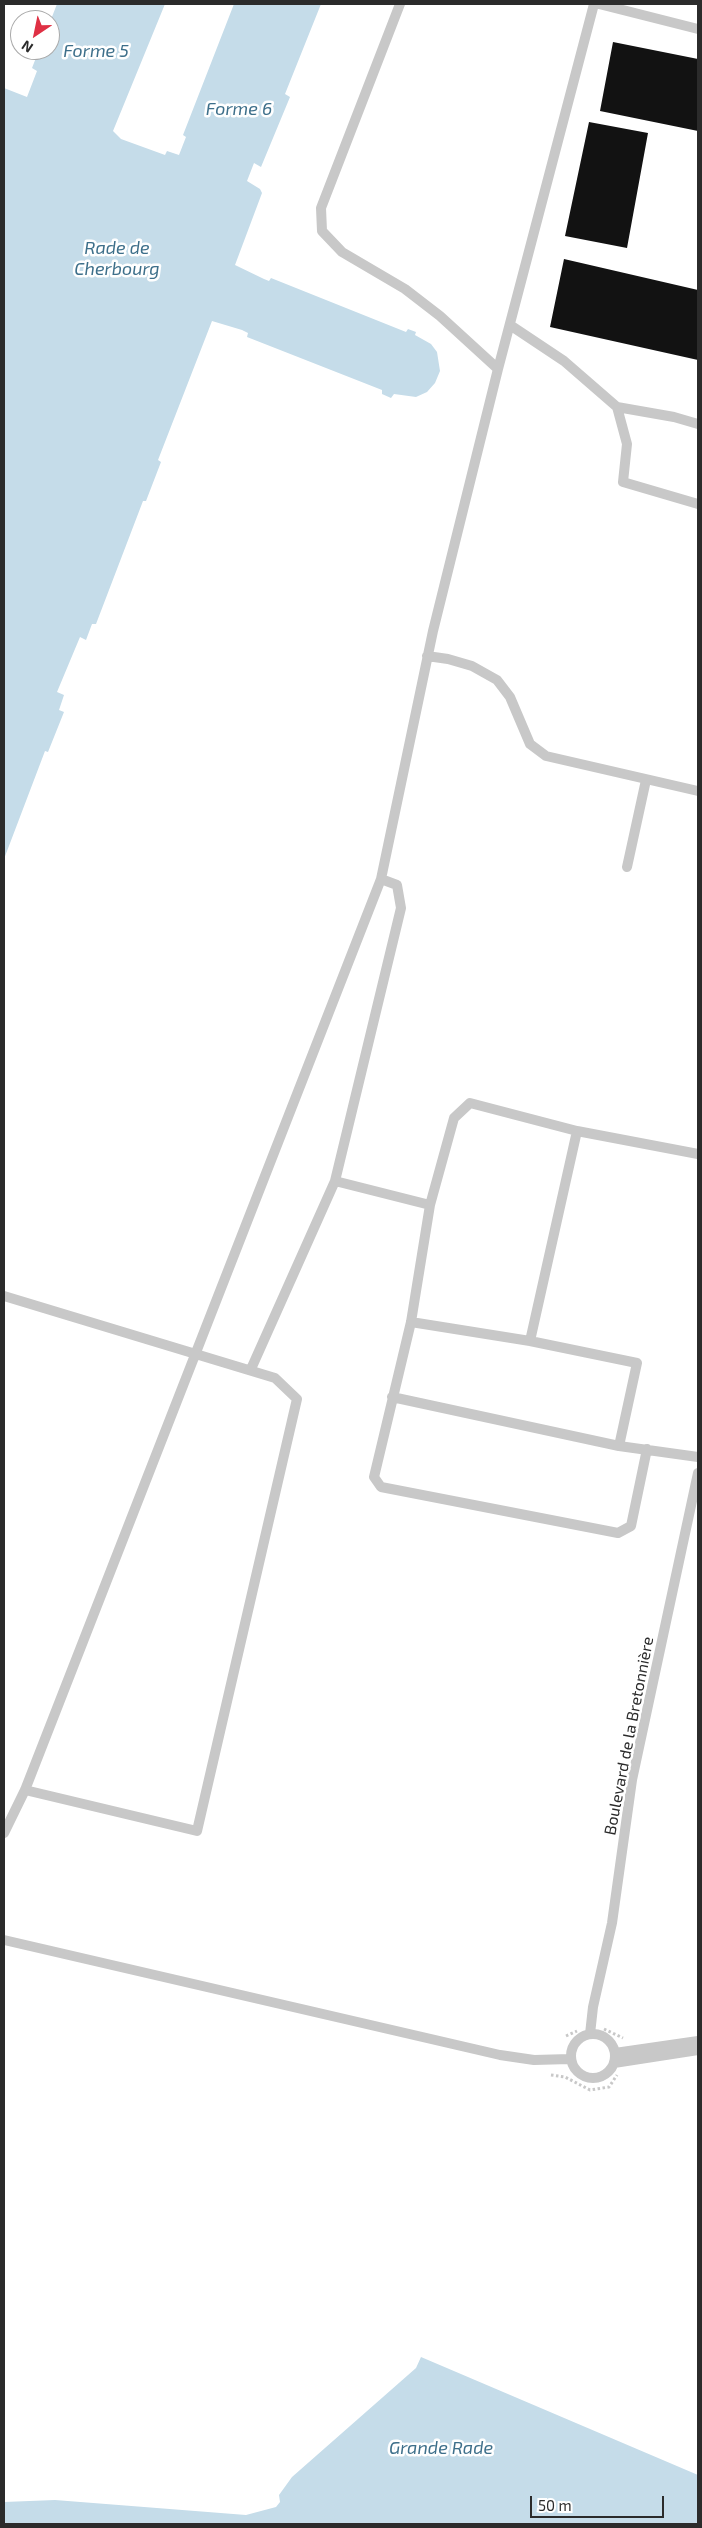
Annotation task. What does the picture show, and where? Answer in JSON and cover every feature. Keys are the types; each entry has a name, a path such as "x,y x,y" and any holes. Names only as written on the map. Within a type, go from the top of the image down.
{"lane":[{"path":"400,4 321,208 322,231 342,252 405,289 440,316 498,369"},
{"path":"4,1833 25,1790 381,879 427,656 498,369 594,4"},
{"path":"599,4 698,29"},
{"path":"510,325 564,361 617,407 674,417 698,424"},
{"path":"617,407 627,444 623,482 698,504"},
{"path":"427,656 448,659 472,666 497,680 510,697 530,744 546,756 698,791"},
{"path":"627,867 646,780"},
{"path":"250,1369 335,1181 401,908 397,885 381,879"},
{"path":"647,1449 631,1526 618,1534 381,1487 374,1477 411,1322 430,1205 454,1118 470,1103 577,1131 698,1154"},
{"path":"530,1340 577,1131"},
{"path":"335,1181 430,1205"},
{"path":"4,1296 250,1369 275,1378 297,1399 198,1831 25,1790"},
{"path":"411,1322 530,1340 637,1363 619,1446"},
{"path":"392,1397 619,1446 698,1457"},
{"name":"Boulevard de la Bretonnière","path":"590,2034 593,2008 612,1923 632,1780 698,1473"},
{"path":"4,1940 500,2055 534,2060 570,2059"},
{"path":"590,2034 602,2036 608,2040 615,2058 608,2073 594,2079 580,2075 574,2070 570,2059 571,2049 575,2042 580,2037 590,2034"},
{"path":"615,2058 698,2041"},
{"path":"615,2058 698,2050"}],"water":[{"name":"Rade de Cherbourg","path":"57,4 165,4 113,131 121,139 165,155 167,151 179,155 186,137 183,135 234,4 321,4 285,94 290,97 261,167 254,163 247,181 260,189 262,193 235,265 269,281 271,278 406,332 408,329 416,332 415,335 431,344 437,352 440,371 435,383 427,392 416,397 394,394 391,398 382,394 382,390 247,337 248,333 242,330 212,321 158,460 161,462 146,501 143,501 96,624 92,624 86,640 80,637 57,692 64,695 59,710 64,712 48,752 45,751 4,859 4,88 27,97 37,71 32,68 35,60 60,60 60,10 55,10"},
{"name":"Grande Rade","path":"421,2357 698,2475 698,2524 4,2524 4,2502 55,2500 246,2515 276,2507 280,2502 279,2495 292,2477 416,2368"}],"building":[{"path":"613,42 698,59 698,131 600,111"},
{"path":"589,122 648,133 627,248 565,236"},
{"path":"564,259 698,290 698,360 550,327"}],"water label":[{"name":"Forme 5","path":"96,51"},
{"name":"Forme 6","path":"239,109"}]}
